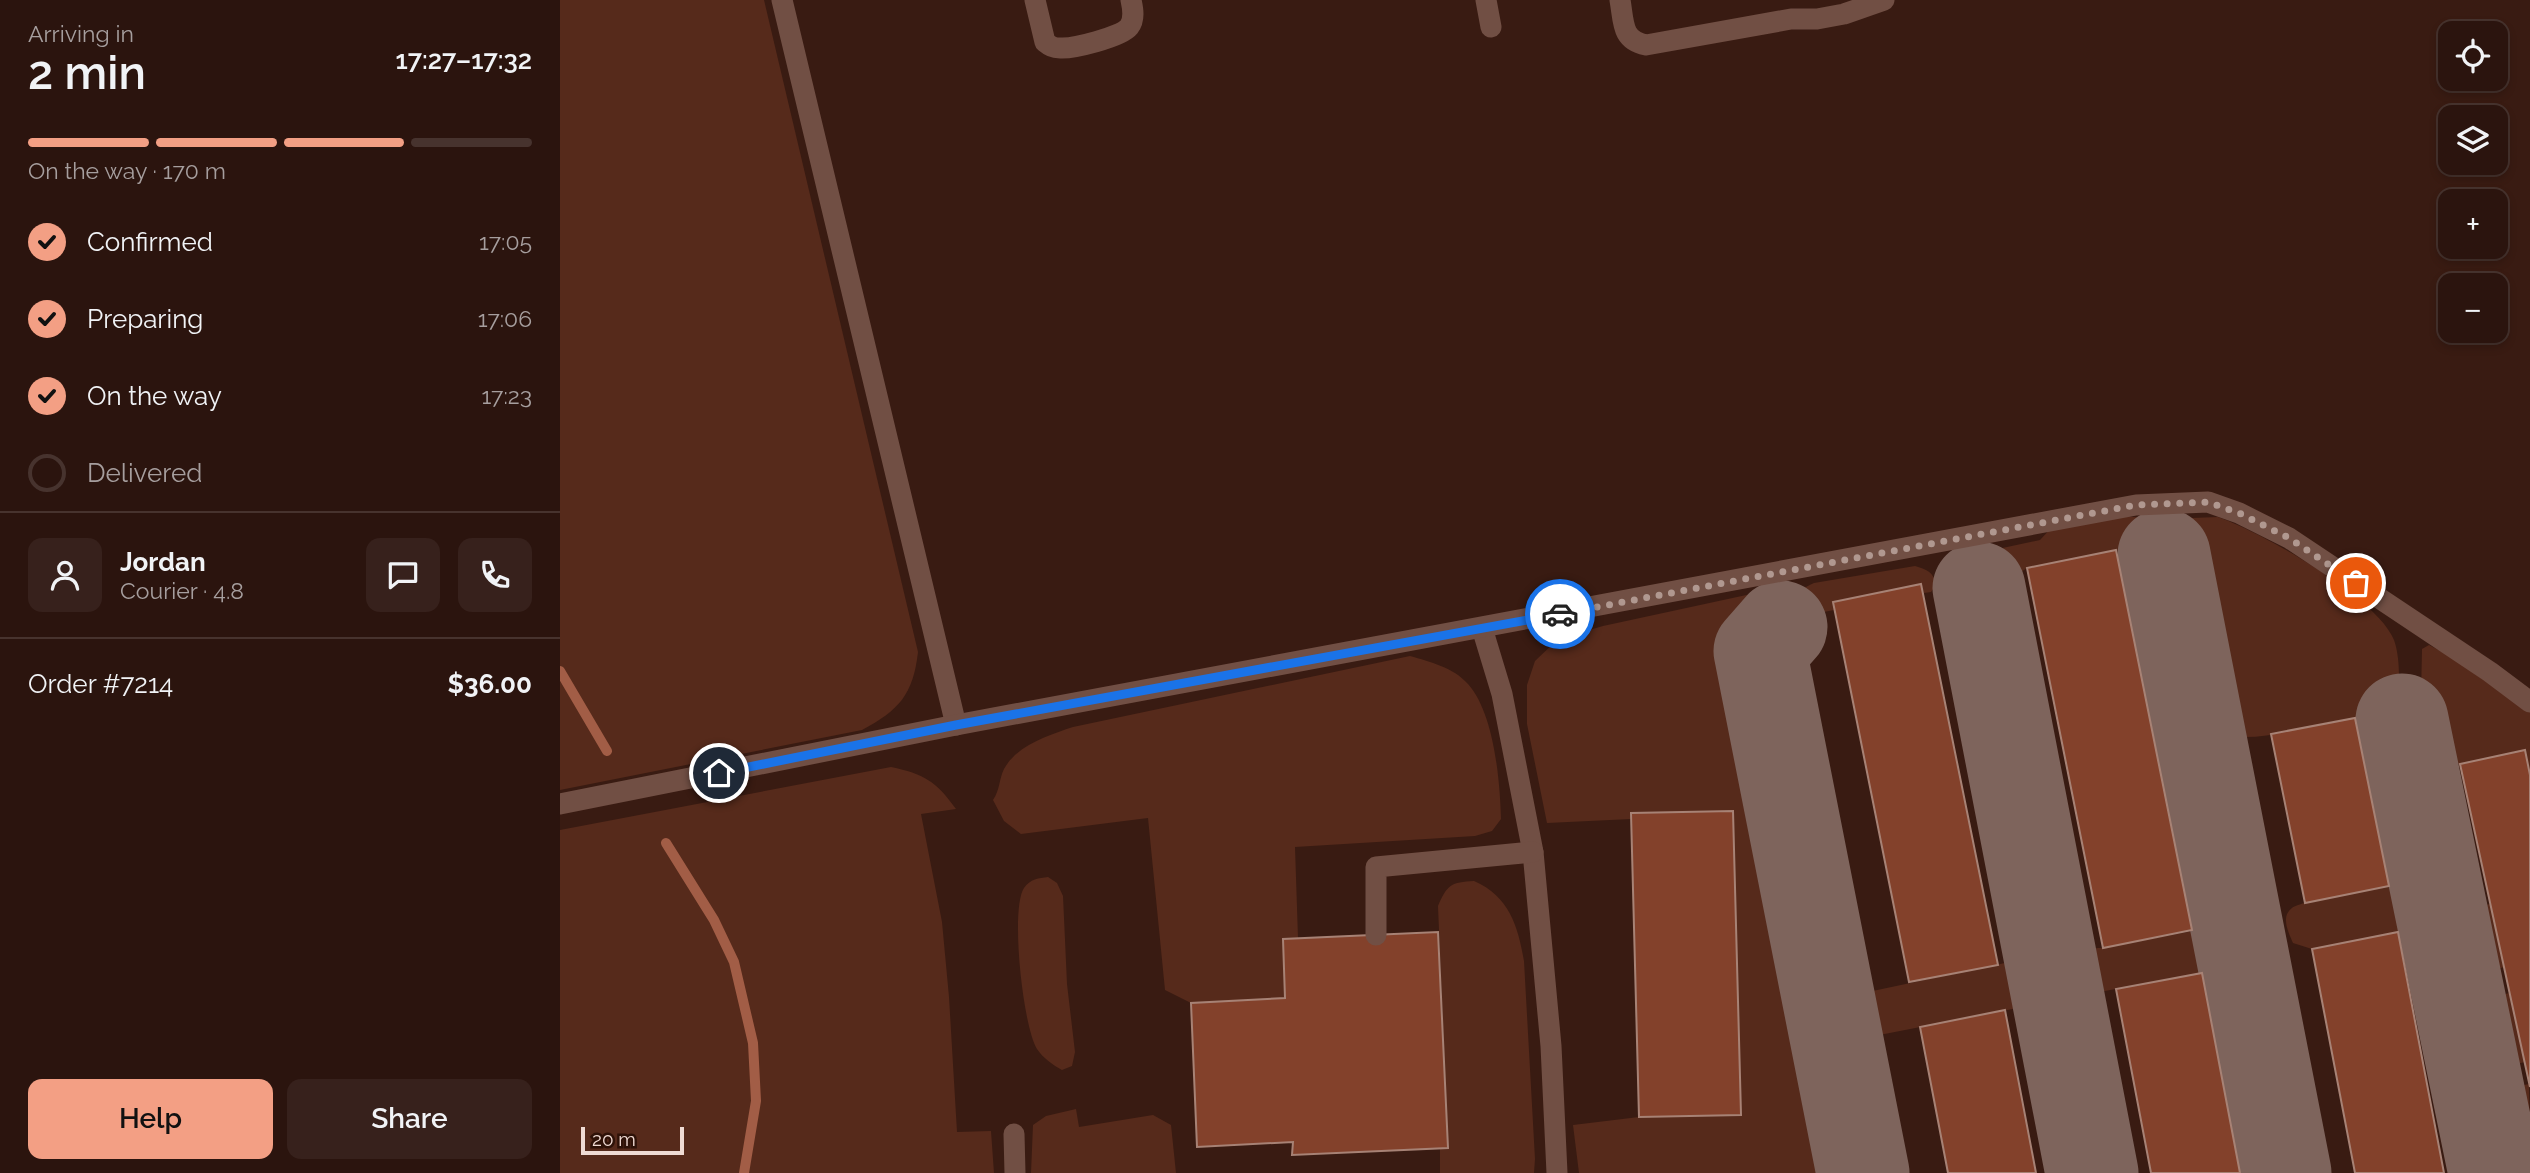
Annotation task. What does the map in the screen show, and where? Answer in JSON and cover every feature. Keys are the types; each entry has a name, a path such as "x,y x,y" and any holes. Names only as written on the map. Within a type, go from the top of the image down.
{"lane":[{"path":"782,0 956,725"},
{"path":"1035,0 1045,42 1052,47 1064,48 1119,35 1130,27 1134,12 1131,0"},
{"path":"1486,0 1491,27"},
{"path":"1619,0 1627,34 1634,43 1646,45 1791,19 1817,19 1844,14 1884,0"},
{"path":"560,804 956,725 2136,505 2208,502 2239,513 2289,538 2490,672 2530,702"},
{"path":"1482,628 1502,694 1533,852 1551,1046 1557,1173"},
{"path":"1376,935 1376,867 1533,852"},
{"path":"1014,1133 1015,1173"}],"shaded area":[{"path":"560,0 764,0 918,652 912,680 902,700 886,715 862,730 560,790"},
{"path":"2122,516 2145,518 2159,524 2161,542 2027,568 1988,582 1965,582 1956,574 1957,563 1965,556 2040,540 2053,526"},
{"path":"2218,517 2288,551 2316,568 2342,586 2383,623 2394,640 2398,663 2399,691 2391,707 2367,717 2275,734 2241,737 2235,730 2195,541 2185,534 2186,523 2192,518"},
{"path":"1915,566 1926,570 1933,577 1936,585 1931,592 1924,593 1921,584 1833,602 1834,610 1793,618 1796,596 1814,583"},
{"path":"1751,594 1761,597 1770,623 1721,633 1825,1173 1579,1173 1573,1125 1639,1117 1741,1115 1733,811 1632,813 1631,819 1547,823 1527,724 1527,685 1535,661 1558,639 1603,626"},
{"path":"2429,645 2530,711 2530,775 2524,750 2463,764 2444,764 2435,759 2429,747 2422,713 2422,649"},
{"path":"1410,656 1455,673 1468,684 1477,697 1490,729 1494,748 1501,819 1492,831 1475,836 1295,847 1298,938 1283,939 1285,998 1191,1003 1165,990 1148,818 1021,834 1004,821 993,800 1004,769 1017,753 1044,737 1064,730"},
{"path":"891,767 928,780 956,809 921,814 942,922 957,1132 991,1131 994,1173 560,1173 560,830"},
{"path":"1048,877 1057,883 1063,896 1067,984 1075,1052 1072,1066 1062,1070 1042,1055 1032,1037 1023,994 1018,942 1020,900 1024,888 1029,883"},
{"path":"1474,881 1486,887 1504,904 1515,924 1522,948 1534,1173 1440,1173 1440,1148 1448,1148 1438,906 1451,886"},
{"path":"2389,886 2399,887 2406,904 2398,932 2312,949 2293,943 2286,920 2292,908"},
{"path":"2491,904 2504,967 2489,969 2477,965 2469,956 2464,944 2464,931 2468,918 2477,909"},
{"path":"2204,929 2215,951 2214,957 2202,973 2094,993 2079,989 2070,979 2074,958 2087,949"},
{"path":"2019,960 2027,968 2033,995 2028,1006 1859,1039 1849,996"},
{"path":"2510,993 2525,1062 2505,1065 2493,1060 2488,1054 2479,1022 2482,1009 2487,1003"},
{"path":"2529,1084 2528,1156 2515,1152 2507,1144 2502,1134 2499,1104 2506,1093"},
{"path":"1076,1109 1079,1127 1153,1115 1171,1125 1176,1173 1031,1173 1033,1125 1046,1116"}],"building":[{"path":"2116,550 2192,930 2103,948 2027,568"},
{"path":"1921,584 1998,965 1909,982 1833,602"},
{"path":"2355,718 2389,886 2305,903 2271,734"},
{"path":"2525,750 2530,775 2530,1087 2460,764"},
{"path":"1733,811 1741,1115 1639,1117 1631,813"},
{"path":"1438,932 1448,1148 1292,1155 1293,1142 1197,1147 1191,1003 1285,998 1283,939"},
{"path":"2398,932 2444,1173 2355,1173 2312,949"},
{"path":"2202,973 2240,1173 2151,1173 2116,989"},
{"path":"2005,1010 2036,1173 1948,1173 1920,1027"}],"waterway":[{"path":"560,671 607,751"},
{"path":"666,843 714,920 734,962 753,1043 756,1101 744,1173"}],"taxiway":[{"path":"2164,555 2285,1173"},
{"path":"1979,588 2092,1173"},
{"path":"1781,627 1760,651 1863,1173"},
{"path":"2402,720 2495,1173"}],"way so far":[{"path":"1560,614 2101,511 2136,505 2208,502 2239,513 2289,538 2356,583"}],"route":[{"path":"719,773 956,725 1560,614"}]}
